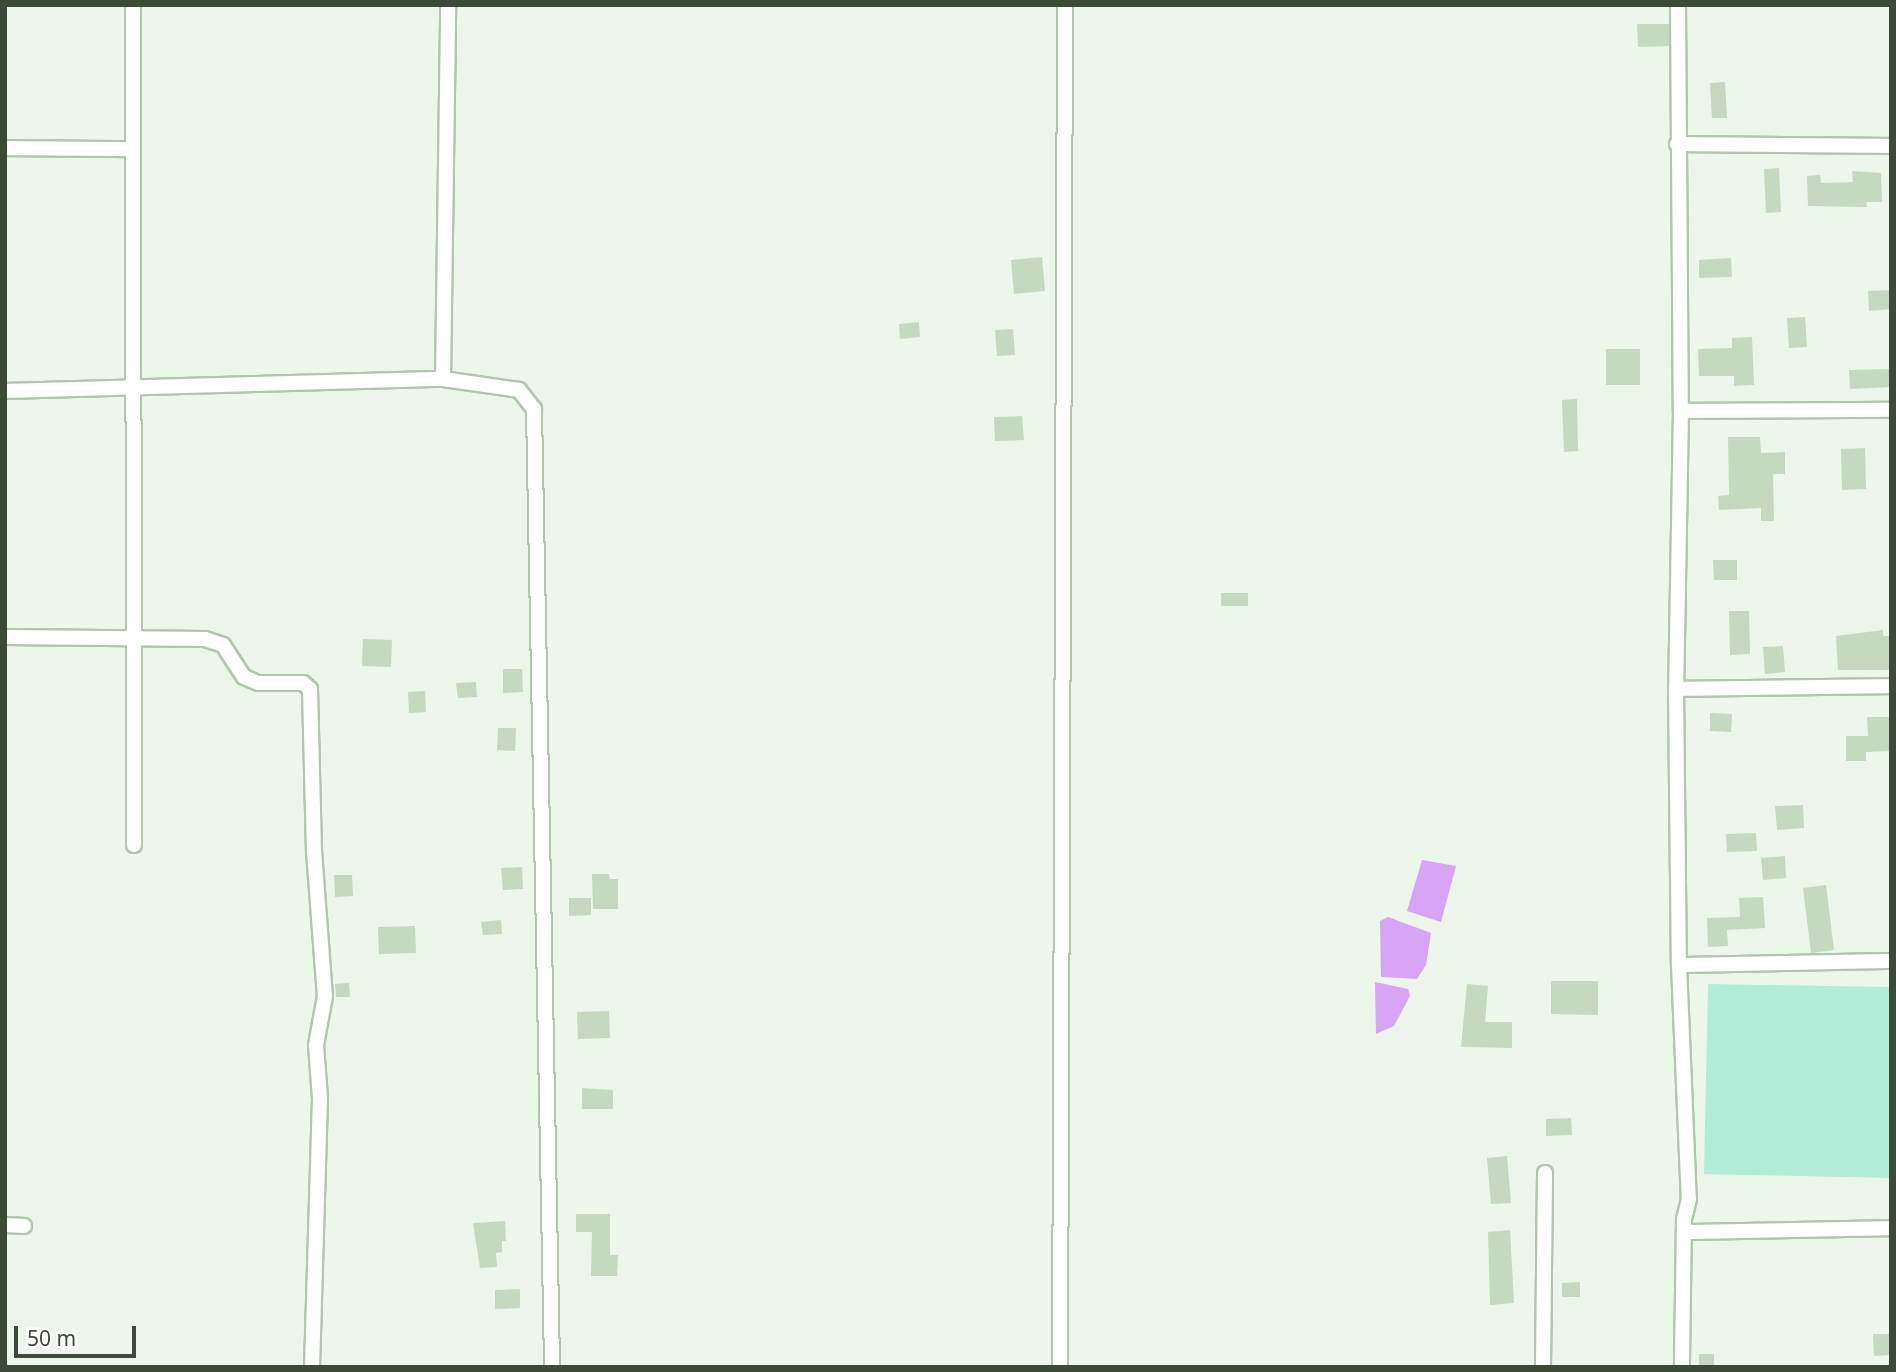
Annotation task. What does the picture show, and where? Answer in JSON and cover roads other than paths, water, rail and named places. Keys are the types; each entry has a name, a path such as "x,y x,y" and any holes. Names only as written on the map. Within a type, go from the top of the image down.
{"street":[{"path":"133,5 134,845"},
{"path":"443,379 448,5"},
{"path":"1060,1367 1065,5"},
{"path":"1678,5 1681,411 1676,689 1679,965 1689,1199 1684,1232 1682,1367"},
{"path":"1677,144 1891,146"},
{"path":"5,148 132,149"},
{"path":"5,391 443,379 519,390 534,409 552,1367"},
{"path":"1681,411 1891,410"},
{"path":"5,637 205,639 223,645 244,677 258,683 303,683 310,689 314,851 325,996 316,1045 320,1098 312,1367"},
{"path":"1676,689 1891,686"},
{"path":"1679,965 1891,961"},
{"path":"1543,1367 1545,1173"},
{"path":"5,1225 24,1226"},
{"path":"1684,1232 1891,1228"}]}
